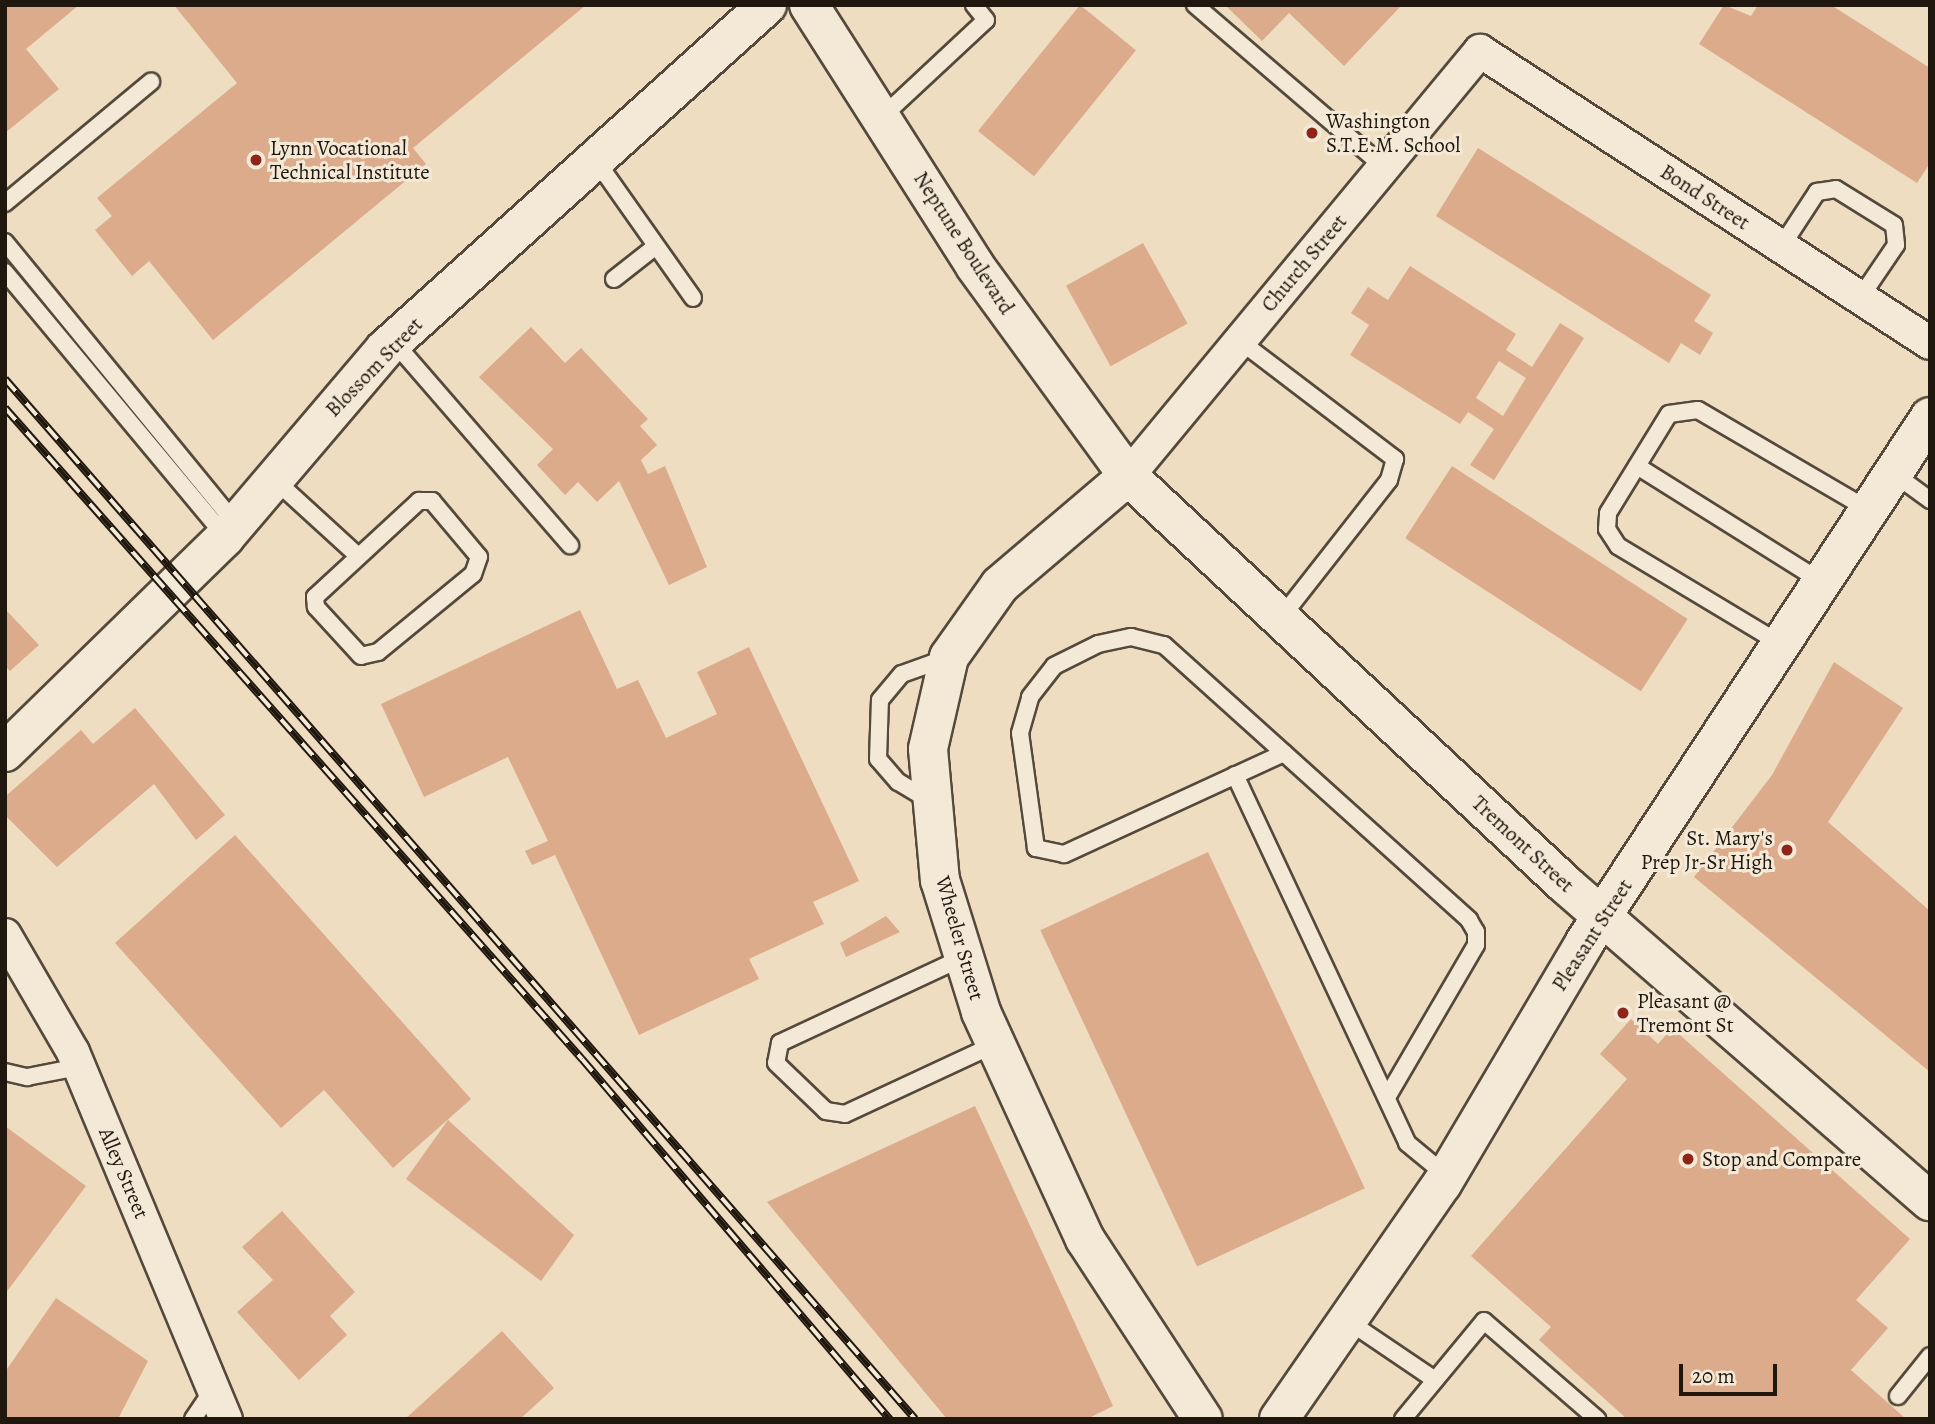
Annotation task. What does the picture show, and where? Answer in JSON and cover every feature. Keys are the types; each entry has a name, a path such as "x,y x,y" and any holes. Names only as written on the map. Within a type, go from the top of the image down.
{"main road":[{"name":"Blossom Street","path":"5,752 231,531 394,342 766,5"},
{"name":"Neptune Boulevard","path":"809,5 975,266 1128,475"},
{"name":"Pleasant Street","path":"1279,1419 1447,1176 1604,917 1930,417"},
{"name":"Tremont Street","path":"1128,475 1604,917 1930,1201"},
{"name":"Wheeler Street","path":"1128,475 1000,585 949,657 929,749 933,803 940,880 962,958 996,1044 1086,1239 1203,1419"}],"street":[{"name":"Church Street","path":"1128,475 1480,51"},
{"name":"Bond Street","path":"1480,51 1930,343"},
{"name":"Alley Street","path":"5,935 79,1067 226,1419"}],"lane":[{"path":"882,117 986,20 974,5"},
{"path":"1195,5 1384,167"},
{"path":"5,203 151,82"},
{"path":"595,159 693,298"},
{"path":"1781,247 1817,192 1836,189 1894,225 1896,245 1860,298"},
{"path":"5,242 231,531"},
{"path":"614,279 656,246"},
{"path":"5,272 231,531"},
{"path":"1240,341 1395,459 1389,480 1280,619"},
{"path":"394,342 570,545"},
{"path":"1781,644 1618,546 1607,529 1608,513 1670,414 1698,411 1869,510"},
{"path":"1637,466 1822,582"},
{"path":"1893,473 1930,500"},
{"path":"276,481 358,556"},
{"path":"419,501 432,501 480,557 473,574 378,652 361,656 316,607 315,597 358,556 419,501"},
{"path":"1284,753 1050,856 1036,848 1028,822 1020,733 1030,697 1054,666 1098,644 1131,637 1164,645 1284,753 1476,932 1476,945 1389,1094"},
{"path":"933,803 898,782 878,759 880,700 902,674 949,657"},
{"path":"1235,775 1389,1094 1407,1143 1447,1176"},
{"path":"962,958 780,1044 776,1063 826,1111 845,1114 996,1044"},
{"path":"5,1072 27,1077 79,1067"},
{"path":"1348,1321 1435,1380"},
{"path":"1403,1419 1484,1321 1597,1419"},
{"path":"1898,1396 1930,1356"},
{"path":"193,1419 213,1389"}],"building":[{"path":"5,5 79,5 26,49 59,89 5,133"},
{"path":"174,5 586,5 413,148 426,164 213,340 149,261 132,276 95,230 112,216 97,198 237,83"},
{"path":"1080,5 1136,50 1034,176 978,131"},
{"path":"1225,5 1400,7 1344,66 1289,13 1262,41"},
{"path":"1724,5 1751,16 1758,5 1831,5 1930,68 1930,163 1917,183 1699,44"},
{"path":"1478,148 1711,295 1694,321 1713,333 1700,355 1681,343 1669,363 1436,216"},
{"path":"1143,243 1188,323 1111,366 1066,286"},
{"path":"1410,266 1516,334 1506,350 1532,367 1560,323 1584,338 1494,480 1470,465 1494,429 1468,412 1460,424 1350,355 1369,325 1351,313 1368,287 1388,300","holes":["1499,361 1526,378 1503,416 1476,398"]},
{"path":"531,327 565,363 581,348 648,419 640,426 657,445 641,460 648,474 665,466 707,567 669,585 619,481 597,502 578,482 565,495 537,465 553,449 479,377"},
{"path":"1452,466 1688,619 1641,691 1405,538"},
{"path":"5,609 39,645 10,671 5,666"},
{"path":"580,610 617,689 638,680 666,738 717,714 697,672 749,647 859,881 813,902 824,924 749,959 759,979 639,1035 555,855 532,865 525,851 548,841 508,757 424,797 381,704"},
{"name":"St. Mary's Prep Jr-Sr High","path":"1834,662 1903,708 1828,822 1930,911 1930,1072 1694,877 1772,775"},
{"path":"135,708 225,815 196,840 154,784 57,867 6,816 7,795 81,730 93,744"},
{"path":"235,835 471,1099 393,1168 324,1090 281,1128 115,943"},
{"path":"1208,852 1365,1188 1197,1266 1040,930"},
{"path":"886,916 900,932 846,957 840,943"},
{"name":"Stop and Compare","path":"1631,1019 1658,1044 1672,1028 1910,1239 1856,1300 1888,1328 1851,1370 1906,1419 1627,1419 1539,1340 1551,1327 1471,1256 1627,1079 1600,1054"},
{"path":"975,1106 1113,1406 1087,1419 947,1419 767,1202"},
{"path":"448,1120 574,1235 541,1281 406,1179"},
{"path":"5,1126 86,1186 5,1294"},
{"path":"282,1211 355,1292 330,1316 347,1335 299,1380 237,1312 273,1280 242,1247"},
{"path":"56,1298 148,1361 118,1419 5,1419 5,1372"},
{"path":"502,1331 554,1388 520,1419 405,1419"}],"railway":[{"path":"5,379 915,1419"},
{"path":"5,408 582,1059 890,1419"}],"place":[{"name":"Washington S.T.E.M. School","path":"1312,133"},
{"name":"Lynn Vocational Technical Institute","path":"256,160"},
{"name":"St. Mary's Prep Jr-Sr High","path":"1787,850"},
{"name":"Pleasant @ Tremont St","path":"1623,1013"},
{"name":"Stop and Compare","path":"1688,1159"}]}
